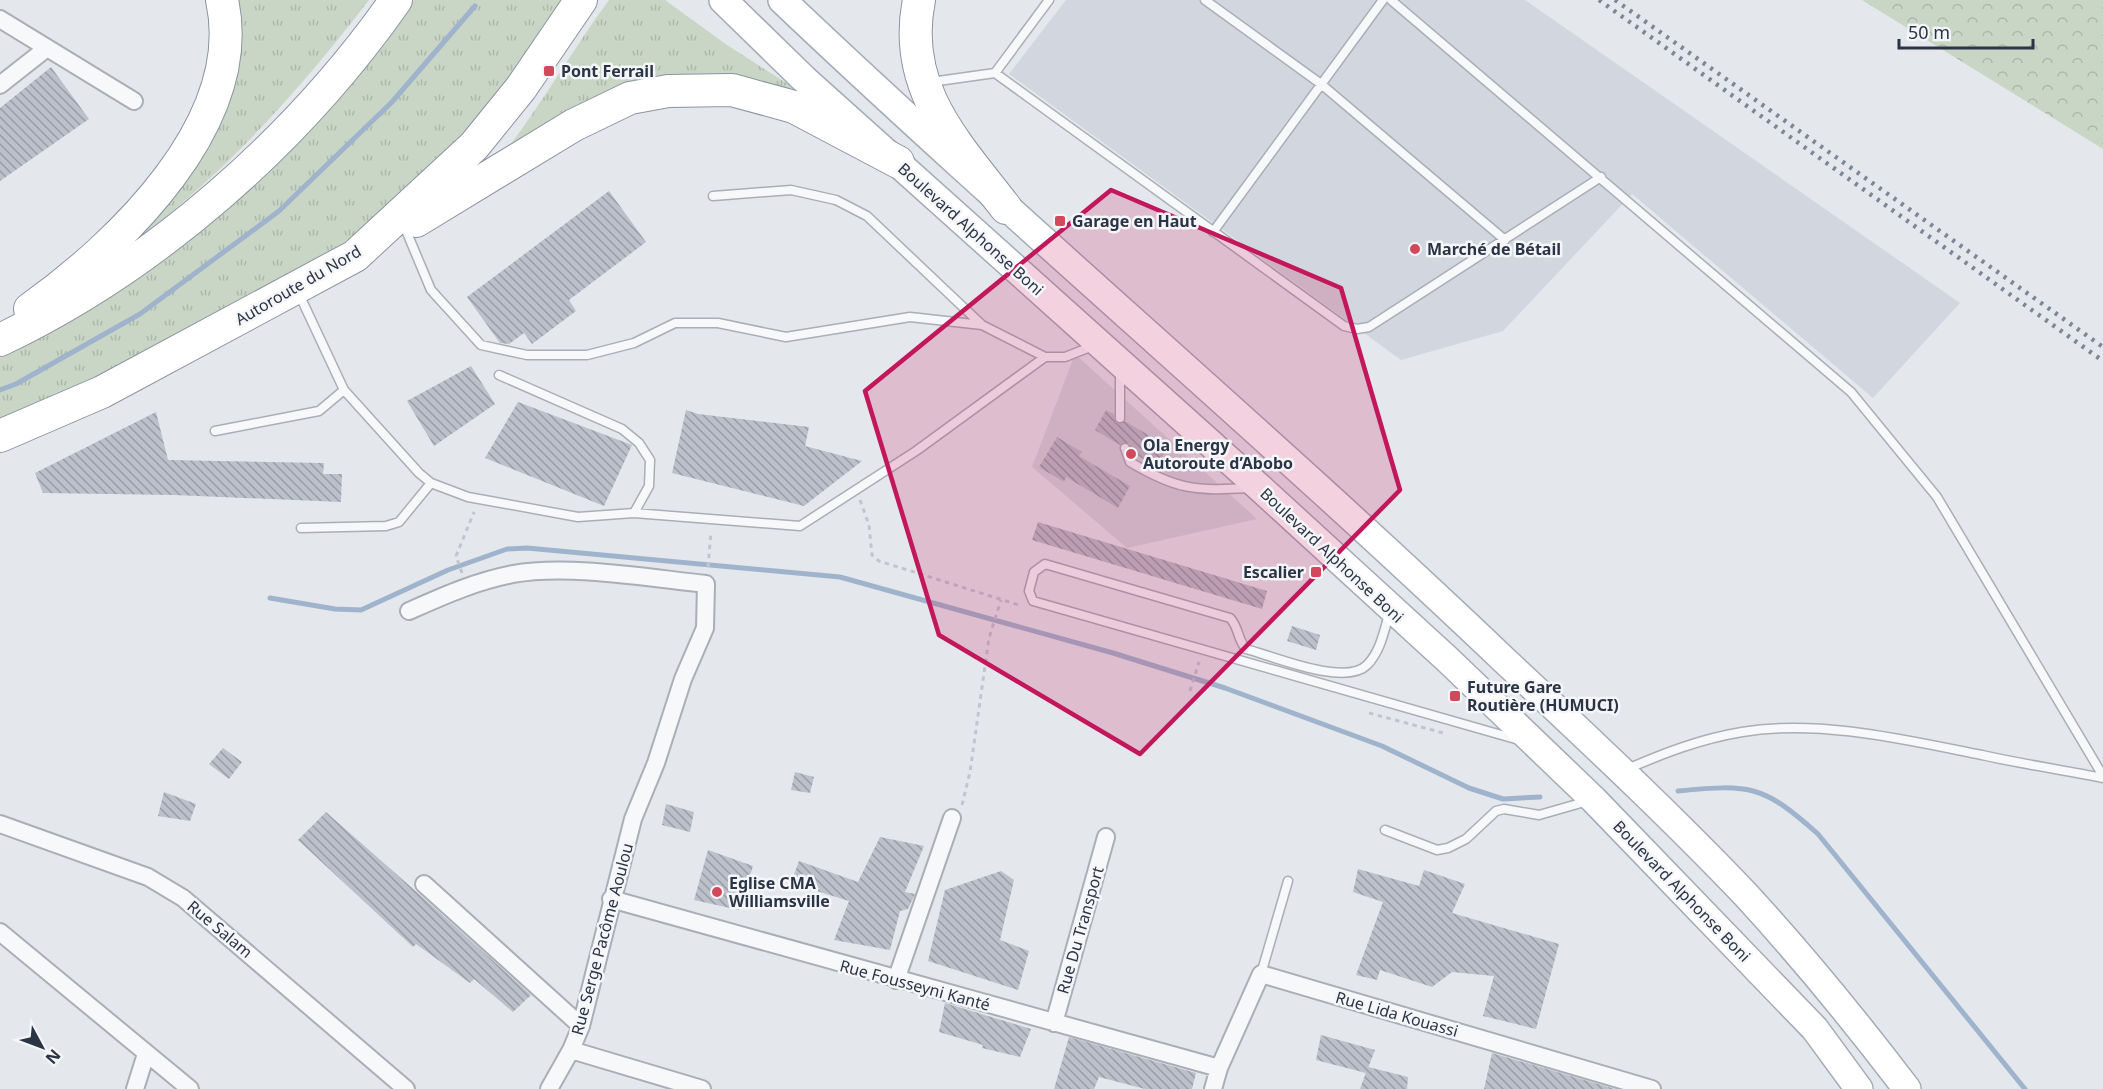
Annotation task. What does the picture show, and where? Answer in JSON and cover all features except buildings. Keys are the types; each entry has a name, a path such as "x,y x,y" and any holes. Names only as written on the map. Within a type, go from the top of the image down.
{"highway":[{"path":"0,330 90,261 126,227 185,154 205,119 221,80 226,46 222,0"},
{"name":"Autoroute du Nord","path":"0,436 102,392 355,256 474,146 521,88 581,0"},
{"path":"918,0 915,55 922,84 949,134 1006,208"},
{"path":"0,340 45,319 93,291 153,249 207,205 334,79 391,7"},
{"path":"355,256 573,125 630,98 668,91 732,90 794,107 898,162"}],"main road":[{"name":"Boulevard Alphonse Boni","path":"723,0 804,79 1258,487 1594,800 1815,1029 1859,1089"},
{"path":"782,0 1006,208 1373,535 1622,772 1746,896 1845,1008 1907,1089"}],"street":[{"path":"0,19 134,101"},
{"path":"0,85 47,48"},
{"name":"Rue Serge Pacôme Aoulou","path":"409,611 465,586 513,574 552,571 706,584 705,628 683,679 656,763 633,819 611,899 581,1026 571,1050 549,1089"},
{"path":"896,980 952,818"},
{"name":"Rue Salam","path":"0,824 148,877 183,898 406,1089"},
{"name":"Rue Du Transport","path":"1054,1023 1106,837"},
{"path":"423,884 581,1026"},
{"name":"Rue Fousseyni Kanté","path":"611,899 1219,1068"},
{"path":"0,932 190,1089"},
{"path":"1213,1089 1219,1068 1261,974"},
{"name":"Rue Lida Kouassi","path":"1261,974 1652,1089"},
{"path":"571,1050 702,1089"},
{"path":"135,1089 146,1054"}],"lane":[{"path":"995,73 1049,0"},
{"path":"1205,0 1321,84 1505,240"},
{"path":"1213,232 1383,0"},
{"path":"1391,0 1851,392 1937,497 2005,606 2103,777"},
{"path":"922,84 995,73 1344,326 1357,329 1369,327 1601,177"},
{"path":"713,196 791,190 836,200 867,216 982,325 1045,357 1065,357 1098,344"},
{"path":"405,228 431,290 481,345 527,355 587,355 634,343 675,323 718,323 786,337 910,317 982,325"},
{"path":"296,288 344,390 407,463 431,483 479,499 578,517 634,513 800,526 916,451 1045,357"},
{"path":"1120,363 1120,418"},
{"path":"499,375 622,429 639,443 650,460 649,486 634,513"},
{"path":"215,431 319,411 344,390"},
{"path":"1125,448 1130,462 1155,477 1181,487 1201,491 1258,487"},
{"path":"301,528 387,526 399,522 431,483"},
{"path":"1391,609 1376,653 1366,667 1353,673 1325,672 1246,649 1239,642 1237,625 1230,618 1045,564 1034,572 1029,591 1033,601 1534,744"},
{"path":"1622,772 1672,749 1705,740 1744,732 1806,729 1876,735 2103,777"},
{"path":"1385,830 1437,850 1448,848 1466,839 1496,811 1504,808 1539,815 1594,800"},
{"path":"1261,974 1288,881"}],"path":[{"path":"463,575 456,556 479,499"},
{"path":"708,569 712,520"},
{"path":"952,818 964,803 989,639 1001,600"},
{"path":"1191,688 1199,660"}],"highlighted area":[{"path":"1111,190 1341,288 1400,490 1140,754 939,635 865,391"}],"shaded area":[{"name":"Marché de Bétail","path":"1066,0 1525,0 1960,303 1873,398 1632,194 1503,331 1401,360 1009,74"},
{"path":"1075,354 1257,519 1127,548 1032,467"}],"green space":[{"path":"235,0 369,0 277,111 211,178 138,239 98,268 168,195"},
{"path":"414,0 566,0 469,139 361,232 155,353 0,421 0,358 48,333 98,301 283,154 345,91 400,23"},
{"path":"609,0 665,0 727,45 791,86 789,92 726,78 507,149"},
{"path":"1862,0 2103,0 2103,149"}],"waterway":[{"path":"0,390 16,384 140,314 279,211 392,102 475,6"},
{"path":"270,598 335,609 361,610 448,570 507,549 527,548 840,577 1113,653 1225,688 1382,746 1469,788 1503,799 1540,797"},
{"path":"1678,791 1723,788 1755,792 1783,806 1818,834 2025,1089"}],"railway":[{"path":"1599,0 2103,361"},
{"path":"1615,0 2103,347"}],"place":[{"name":"Pont Ferrail","path":"549,71"},
{"name":"Garage en Haut","path":"1060,221"},
{"name":"Marché de Bétail","path":"1415,249"},
{"name":"Ola Energy Autoroute d’Abobo","path":"1131,454"},
{"name":"Escalier","path":"1316,572"},
{"name":"Future Gare Routière (HUMUCI)","path":"1455,696"},
{"name":"Eglise CMA Williamsville","path":"717,892"}]}
